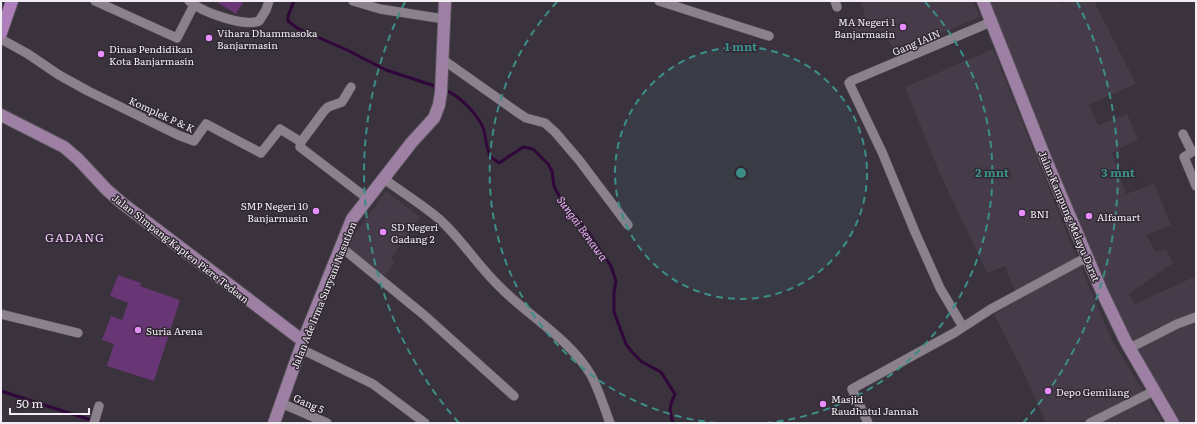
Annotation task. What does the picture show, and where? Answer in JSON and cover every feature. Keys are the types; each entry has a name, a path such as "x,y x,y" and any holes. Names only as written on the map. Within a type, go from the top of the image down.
{"main road":[{"path":"1,33 12,1"}],"street":[{"path":"95,1 177,38 192,3 240,22 255,22 259,21 266,10 269,1"},
{"path":"352,1 380,9 444,19"},
{"name":"Jalan Ade Irma Suryani Nasution","path":"274,423 302,345 352,220 412,142 434,118 439,105 441,92 444,1"},
{"path":"659,1 769,36"},
{"name":"Jalan Kampung Melayu Darat","path":"983,1 1046,160 1102,292 1130,348 1173,423"},
{"name":"Gang IAIN","path":"963,327 940,288 882,152 849,83 991,22"},
{"name":"Komplek P & K","path":"1,39 28,54 59,76 178,135 194,141 206,124 261,153 280,129 301,142"},
{"path":"442,59 516,112 526,118 545,123 555,132 579,160 628,225"},
{"path":"351,86 342,102 328,107 324,111 301,142 300,147 368,199"},
{"name":"Jalan Simpang Kapten Piere Tedean","path":"1,115 64,147 78,158 107,190 122,203 302,345"},
{"path":"1183,134 1192,152 1184,157 1196,186"},
{"path":"384,179 438,218 455,236 484,272 557,335 573,351 591,375 610,423"},
{"path":"341,247 424,315 514,396"},
{"path":"868,423 852,389 963,327 991,309 1087,258"},
{"path":"1,314 78,333"},
{"path":"1130,348 1196,316"},
{"path":"302,345 373,384 425,423"},
{"path":"1090,423 1154,391"},
{"name":"Gang 5","path":"282,403 327,423"},
{"path":"94,423 99,406"}],"shaded area":[{"path":"215,1 244,1 236,14"},
{"name":"MA Negeri 1 Banjarmasin","path":"860,1 973,1 980,17 896,52 884,34 854,41 849,21 865,15"},
{"path":"989,1 1060,1 1061,4 1069,1 1094,1 1136,84 1089,105 1098,125 1127,114 1138,139 1112,153 1126,194 1154,184 1171,225 1146,235 1156,252 1166,249 1173,263 1129,294 1135,304 1196,276 1196,423 1178,423 1117,319"},
{"path":"993,49 1071,244 1112,340 1163,423 1046,423 1023,371 994,314 1018,300 1005,266 987,273 940,174 905,87"},
{"name":"SD Negeri Gadang 2","path":"386,191 420,217 391,258 395,263 382,278 345,248"},
{"name":"Suria Arena","path":"118,275 141,283 140,286 180,300 154,381 107,366 114,344 102,340 111,316 122,320 128,303 110,296"}],"waterway":[{"name":"Sungai Benawa","path":"294,1 288,16 288,21 297,28 347,50 386,70 438,87"},
{"name":"Sungai Benawa","path":"443,89 461,100 473,112 484,130 489,154 499,163 523,147 533,149 548,164 552,171 554,186 559,196 586,229 611,266 616,281 614,292 614,312 626,344 642,362 661,372 675,394 670,408 673,423"},
{"path":"1,391 100,423"}],"place":[{"name":"MA Negeri 1 Banjarmasin","path":"903,27"},
{"name":"Vihara Dhammasoka Banjarmasin","path":"209,38"},
{"name":"Dinas Pendidikan Kota Banjarmasin","path":"101,54"},
{"name":"SMP Negeri 10 Banjarmasin","path":"316,211"},
{"name":"BNI","path":"1022,213"},
{"name":"Alfamart","path":"1089,216"},
{"name":"SD Negeri Gadang 2","path":"383,232"},
{"name":"Suria Arena","path":"138,330"},
{"name":"Depo Gemilang","path":"1048,391"},
{"name":"Masjid Raudhatul Jannah","path":"823,404"}],"district":[{"name":"GADANG","path":"75,237"}]}
